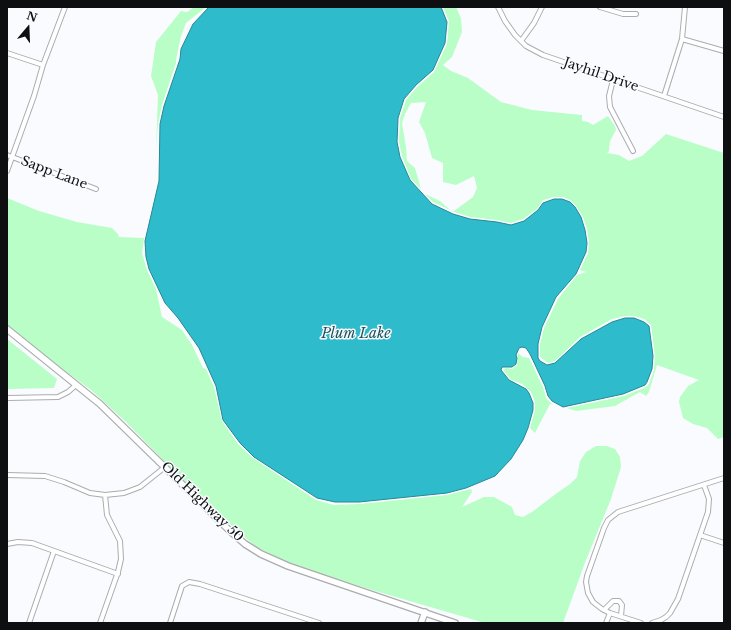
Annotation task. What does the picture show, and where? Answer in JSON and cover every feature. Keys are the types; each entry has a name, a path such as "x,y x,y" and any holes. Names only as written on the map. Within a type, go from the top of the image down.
{"main road":[{"name":"Old Highway 50","path":"7,329 120,423 245,544 261,554 288,566 455,623"},
{"path":"421,623 425,612"}],"street":[{"path":"7,171 43,65 65,7"},
{"name":"Jayhil Drive","path":"498,7 510,29 520,41 543,55 724,117"},
{"path":"520,41 534,23 542,7"},
{"path":"600,7 623,14 636,14"},
{"path":"664,96 682,38 685,7"},
{"path":"682,38 724,51"},
{"path":"7,53 43,65"},
{"path":"613,80 609,96 610,107 633,151"},
{"name":"Sapp Lane","path":"7,155 96,189"},
{"path":"7,398 58,397 68,392 76,385"},
{"path":"7,474 45,476 90,493 105,495 124,493 140,487 165,467"},
{"path":"641,623 604,610 590,597 586,582 587,576 608,520 618,512 724,478"},
{"path":"652,623 666,617 675,607 708,512 709,499 704,485"},
{"path":"100,623 118,574 121,559 120,541 107,515 105,495"},
{"path":"700,535 724,543"},
{"path":"7,544 25,542 118,574"},
{"path":"29,623 54,551"},
{"path":"170,623 182,586 189,582 200,584 309,622 319,623"},
{"path":"604,610 613,601 618,601 622,605 621,616"},
{"path":"606,623 610,613"}],"green space":[{"path":"194,7 206,7 186,23 181,36 176,63 162,105 158,124 156,149 158,95 151,76 156,42 181,11 187,12"},
{"path":"443,7 456,7 461,18 462,32 452,57 443,65 451,71 468,78 501,102 532,110 582,115 582,121 593,125 608,116 616,130 610,141 609,151 607,153 619,155 629,161 642,156 666,134 724,153 724,437 718,439 707,428 693,424 683,418 679,402 680,397 688,386 699,380 657,365 649,392 646,396 640,392 615,406 576,411 567,408 624,396 646,387 649,384 654,370 655,356 651,325 644,319 634,316 625,316 612,319 580,337 555,361 548,363 540,357 540,344 544,328 558,299 577,275 586,272 580,270 588,253 589,242 587,229 583,217 570,200 563,197 554,197 543,200 537,209 523,219 511,223 470,217 454,212 433,202 425,194 440,201 450,210 454,211 473,197 477,188 474,176 456,185 443,182 443,163 432,158 425,133 419,122 426,102 411,103 402,123 407,161 415,168 421,189 411,179 402,156 399,142 400,118 406,100 417,87 434,72 447,44 449,21"},
{"path":"7,198 39,211 77,222 112,228 119,237 144,238 142,253 147,270 156,289 162,317 182,330 192,345 203,368 206,369 214,387 222,421 238,444 253,458 316,500 334,505 360,504 447,495 471,489 472,492 462,507 484,497 494,497 512,507 515,515 523,517 570,484 577,477 580,461 586,452 596,446 607,446 615,449 620,457 621,467 611,499 586,560 563,623 485,623 372,590 288,563 255,546 201,499 126,422 91,390 54,363 7,325"},
{"path":"7,339 57,379 54,388 7,389"},
{"path":"518,353 523,357 529,358 543,387 546,398 553,405 550,404 535,433 530,428 535,410 535,402 531,392 522,384 510,379 503,370 506,368 512,369 517,365"}],"water":[{"name":"Plum Lake","path":"209,7 441,7 447,22 445,43 433,70 416,85 404,99 398,118 397,142 400,157 410,180 432,204 453,214 470,219 511,225 524,221 538,210 543,203 554,199 562,199 570,202 581,217 587,243 586,252 576,274 556,297 542,327 538,344 538,358 547,365 555,363 581,339 612,322 625,318 634,318 649,326 653,356 652,369 645,385 623,394 563,407 552,401 548,396 545,386 526,348 519,348 516,355 516,364 512,367 502,367 501,370 509,380 526,389 533,403 533,410 523,440 511,459 495,476 466,488 447,493 359,502 335,502 317,498 254,457 240,443 223,420 216,386 199,348 178,318 165,303 149,269 146,257 145,241 159,181 160,124 164,106 180,59 181,49 193,24"}]}
